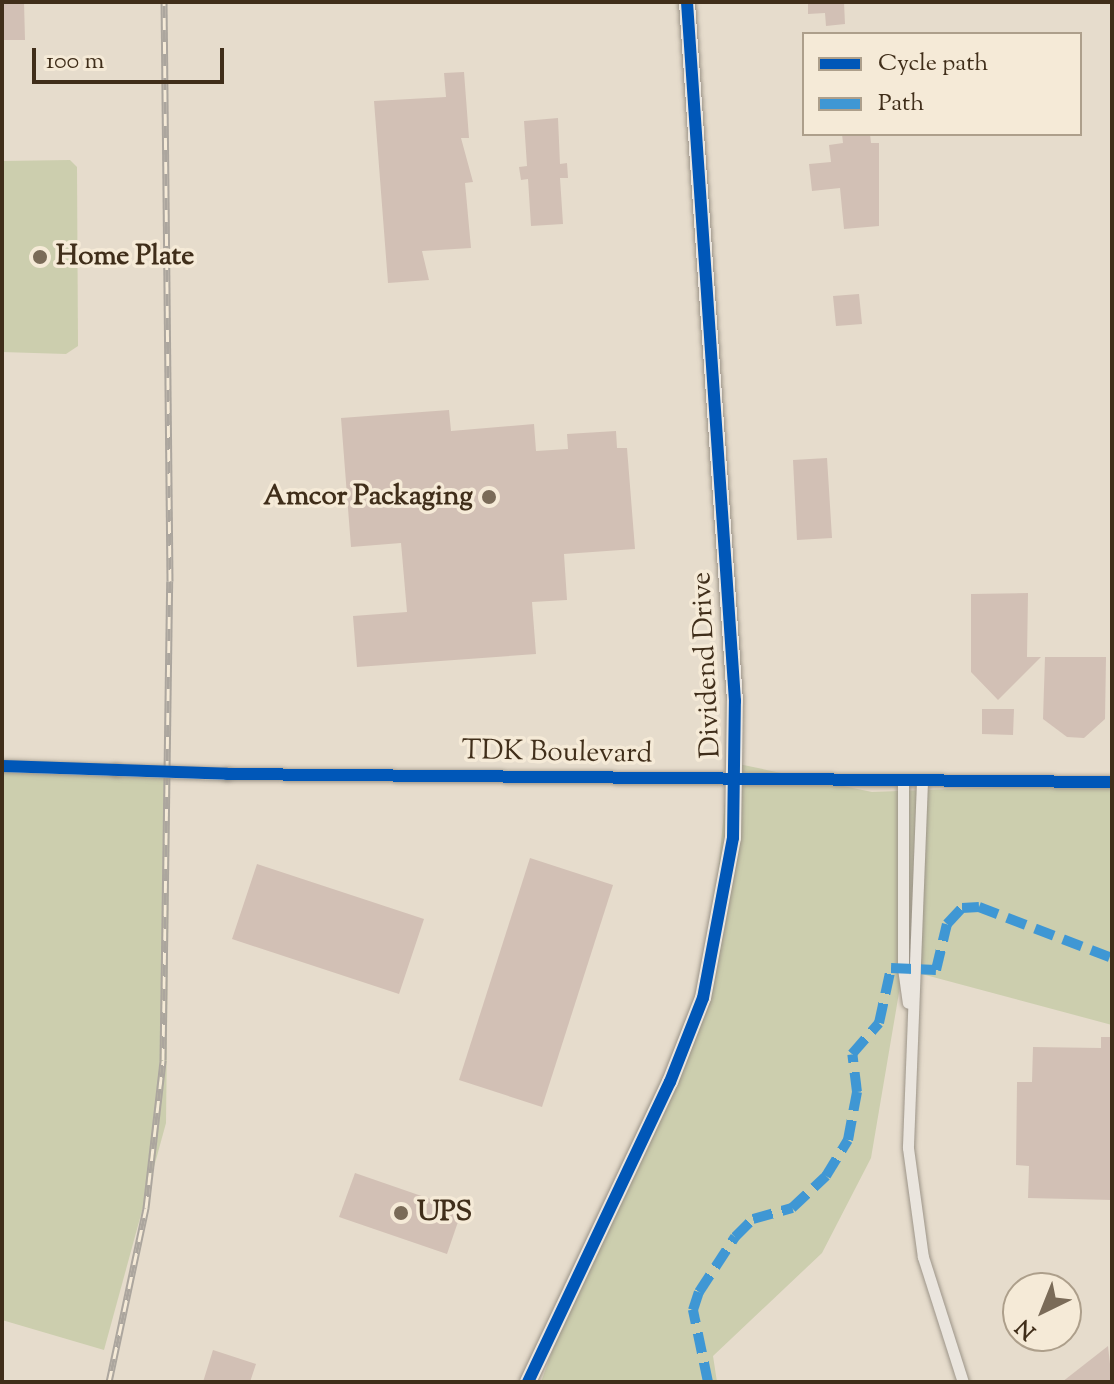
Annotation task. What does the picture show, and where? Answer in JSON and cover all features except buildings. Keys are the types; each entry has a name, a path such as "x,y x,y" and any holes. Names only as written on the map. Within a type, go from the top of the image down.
{"street":[{"name":"Dividend Drive","path":"528,1382 670,1082 703,998 729,866 735,781 735,701 687,2"},
{"name":"TDK Boulevard","path":"2,766 227,774 735,781 1112,782"},
{"path":"903,781 903,968 910,1011"},
{"path":"922,781 920,944 910,1011 908,1148 921,1247 963,1382"}],"green space":[{"name":"Home Plate","path":"70,160 77,167 78,346 66,354 2,352 2,161"},
{"path":"729,762 872,792 1112,783 1112,1025 903,969 871,1158 822,1253 713,1356 717,1382 541,1382 614,1182 707,983"},
{"path":"2,771 170,772 166,1123 104,1350 2,1320"}],"railway":[{"path":"109,1382 146,1208 163,1060 170,581 164,2"}],"marked path":[{"path":"708,1382 693,1310 699,1292 735,1237 753,1219 792,1208 826,1176 848,1140 857,1092 852,1054 879,1023 891,968 936,970 947,924 962,908 979,907 1112,958"}],"cycle path":[{"path":"528,1382 670,1082 703,998 733,838 735,701 687,2"},
{"path":"2,766 227,774 1112,782"}],"place":[{"name":"Home Plate","path":"40,257"},
{"name":"Amcor Packaging","path":"489,497"},
{"name":"UPS","path":"401,1213"}]}
